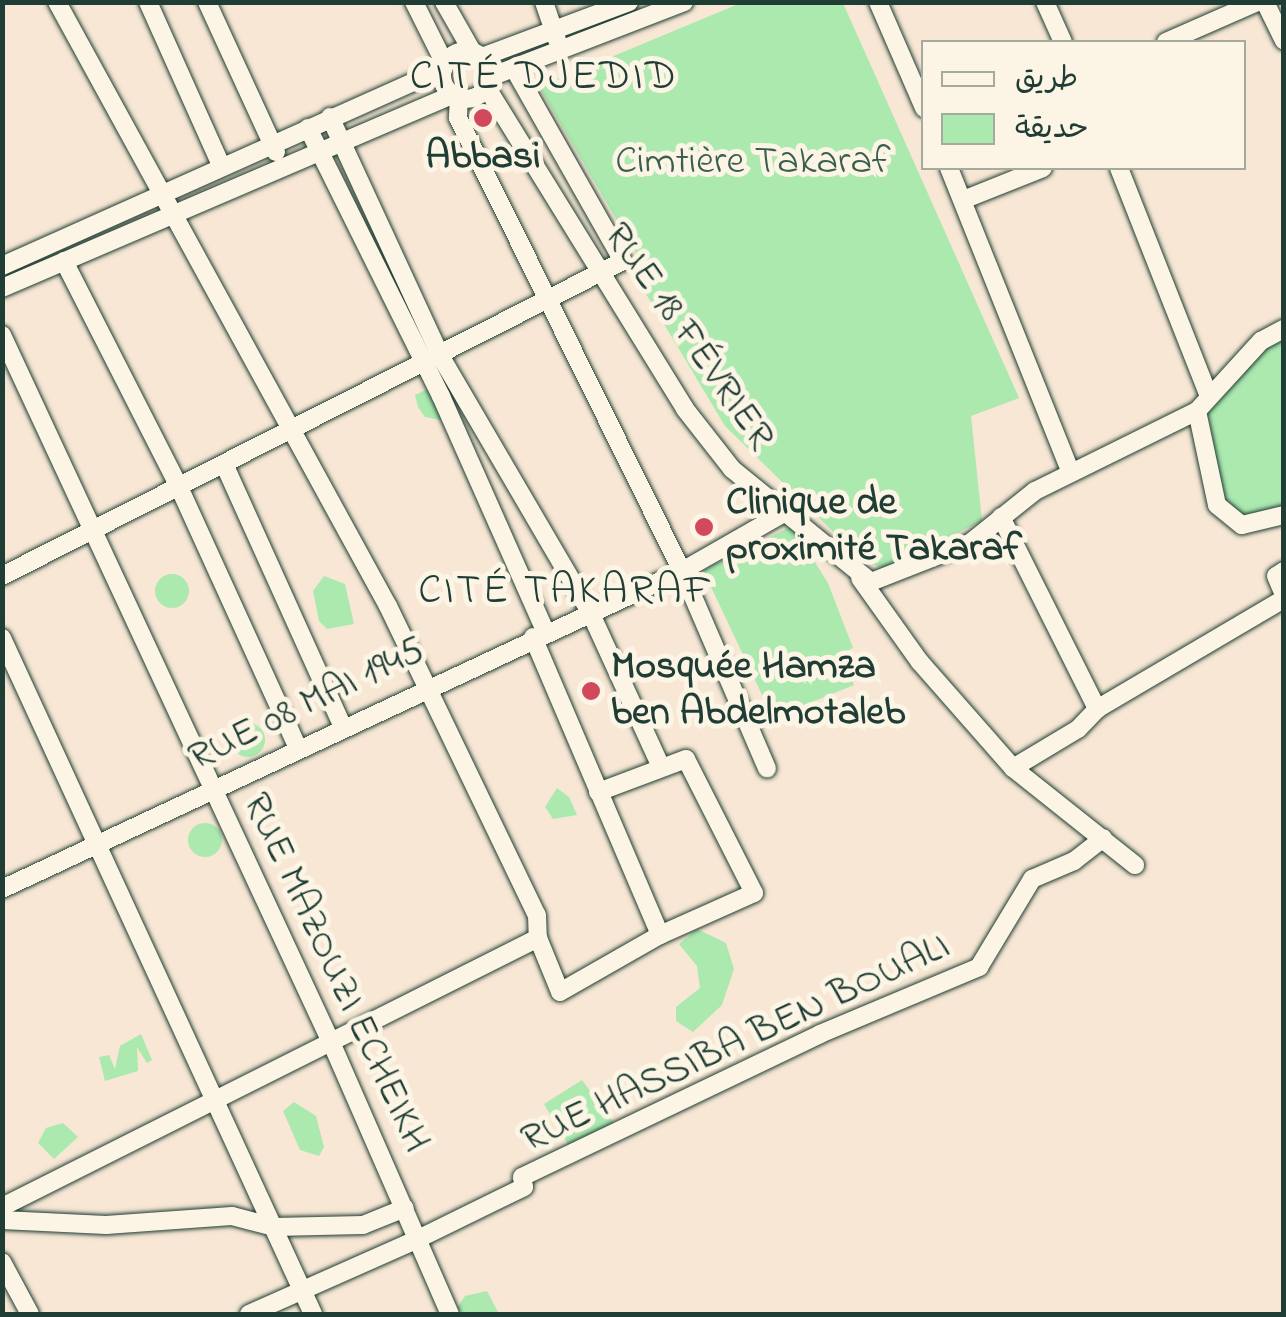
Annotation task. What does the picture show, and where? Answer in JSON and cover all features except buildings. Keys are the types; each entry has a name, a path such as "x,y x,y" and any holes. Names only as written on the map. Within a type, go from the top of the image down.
{"street":[{"path":"57,2 157,192 174,210 297,431 537,915 538,938 560,992 660,935 754,893 686,759 598,792"},
{"path":"148,2 221,165"},
{"path":"207,2 282,165"},
{"path":"414,2 445,66 456,96 458,118 554,302 682,570 767,768"},
{"path":"444,2 477,54"},
{"path":"544,2 562,52"},
{"path":"2,266 157,192 445,66 554,32 629,2"},
{"path":"2,288 338,140 456,96 476,96 488,82 514,68 684,2"},
{"path":"878,2 921,101"},
{"path":"1045,2 1062,40"},
{"path":"1171,40 1258,2"},
{"path":"1266,2 1284,41"},
{"name":"RUE 18 FÉVRIER","path":"477,54 488,82 556,204 697,424 732,469 782,514"},
{"path":"2,576 554,302 623,261 514,68"},
{"path":"330,117 433,361 598,792 660,935"},
{"path":"308,128 316,150 433,361 591,614 661,767"},
{"path":"950,170 1070,472"},
{"path":"964,200 1038,170"},
{"path":"1120,170 1210,396"},
{"path":"556,204 582,188"},
{"path":"64,261 178,486 298,748"},
{"path":"782,514 871,582 970,543 1001,517 1070,472 1197,411 1261,341 1284,329"},
{"name":"RUE MAZOUZI ECHEIKH","path":"2,336 210,790 332,1042 406,1208 442,1312"},
{"path":"1197,411 1218,505 1242,525 1284,514"},
{"path":"224,466 343,727"},
{"name":"RUE 08 MAI 1945","path":"2,890 539,634 591,614 682,570 782,514"},
{"path":"1001,517 1096,709"},
{"path":"1013,768 1078,728 1096,709 1284,597 1276,576 1284,572"},
{"path":"857,573 920,662 1013,768 1135,866"},
{"path":"2,638 313,1314"},
{"name":"RUE HASSIBA BEN BOUALI","path":"249,1314 418,1239 622,1128 979,967 1032,878 1074,862 1103,838"},
{"path":"2,1207 538,938"},
{"path":"2,1220 106,1225 232,1216 274,1227 363,1225 406,1208"},
{"path":"2,1262 30,1314"}],"green space":[{"name":"Cimtière Takaraf","path":"741,3 843,3 1019,398 971,416 982,521 884,569 862,560 725,426 634,274 644,267 539,87"},
{"path":"1283,335 1283,508 1242,519 1225,504 1207,409 1268,342"},
{"path":"428,389 443,412 440,420 425,417 418,407 415,395"},
{"path":"792,526 828,583 853,648 840,654 854,685 773,718 703,570"},
{"path":"172,574 184,579 189,591 184,603 172,608 160,603 155,591 160,579"},
{"path":"324,576 345,584 354,624 327,629 319,621 313,591"},
{"path":"248,723 260,728 265,740 260,752 248,757 236,752 231,740 236,728"},
{"path":"557,788 569,797 577,815 553,819 545,807"},
{"path":"205,823 217,828 222,840 217,852 205,857 193,852 188,840 193,828"},
{"path":"697,929 726,943 734,969 722,1005 693,1032 676,1021 676,1007 700,988 697,966 679,944"},
{"path":"141,1034 152,1060 147,1063 137,1047 138,1071 105,1081 99,1057 109,1055 115,1069 120,1046"},
{"path":"582,1080 617,1127 572,1151 544,1104"},
{"path":"294,1102 316,1116 324,1147 319,1156 300,1150 283,1111"},
{"path":"63,1123 78,1137 54,1159 38,1143 46,1128"},
{"path":"487,1291 499,1314 464,1314 457,1308 465,1296"}],"place":[{"name":"Abbasi","path":"483,118"},
{"name":"Clinique de proximité Takaraf","path":"704,527"},
{"name":"Mosquée Hamza ben Abdelmotaleb","path":"591,691"}],"district":[{"name":"CITÉ DJEDID","path":"544,78"},
{"name":"CITÉ TAKARAF","path":"566,592"}]}
